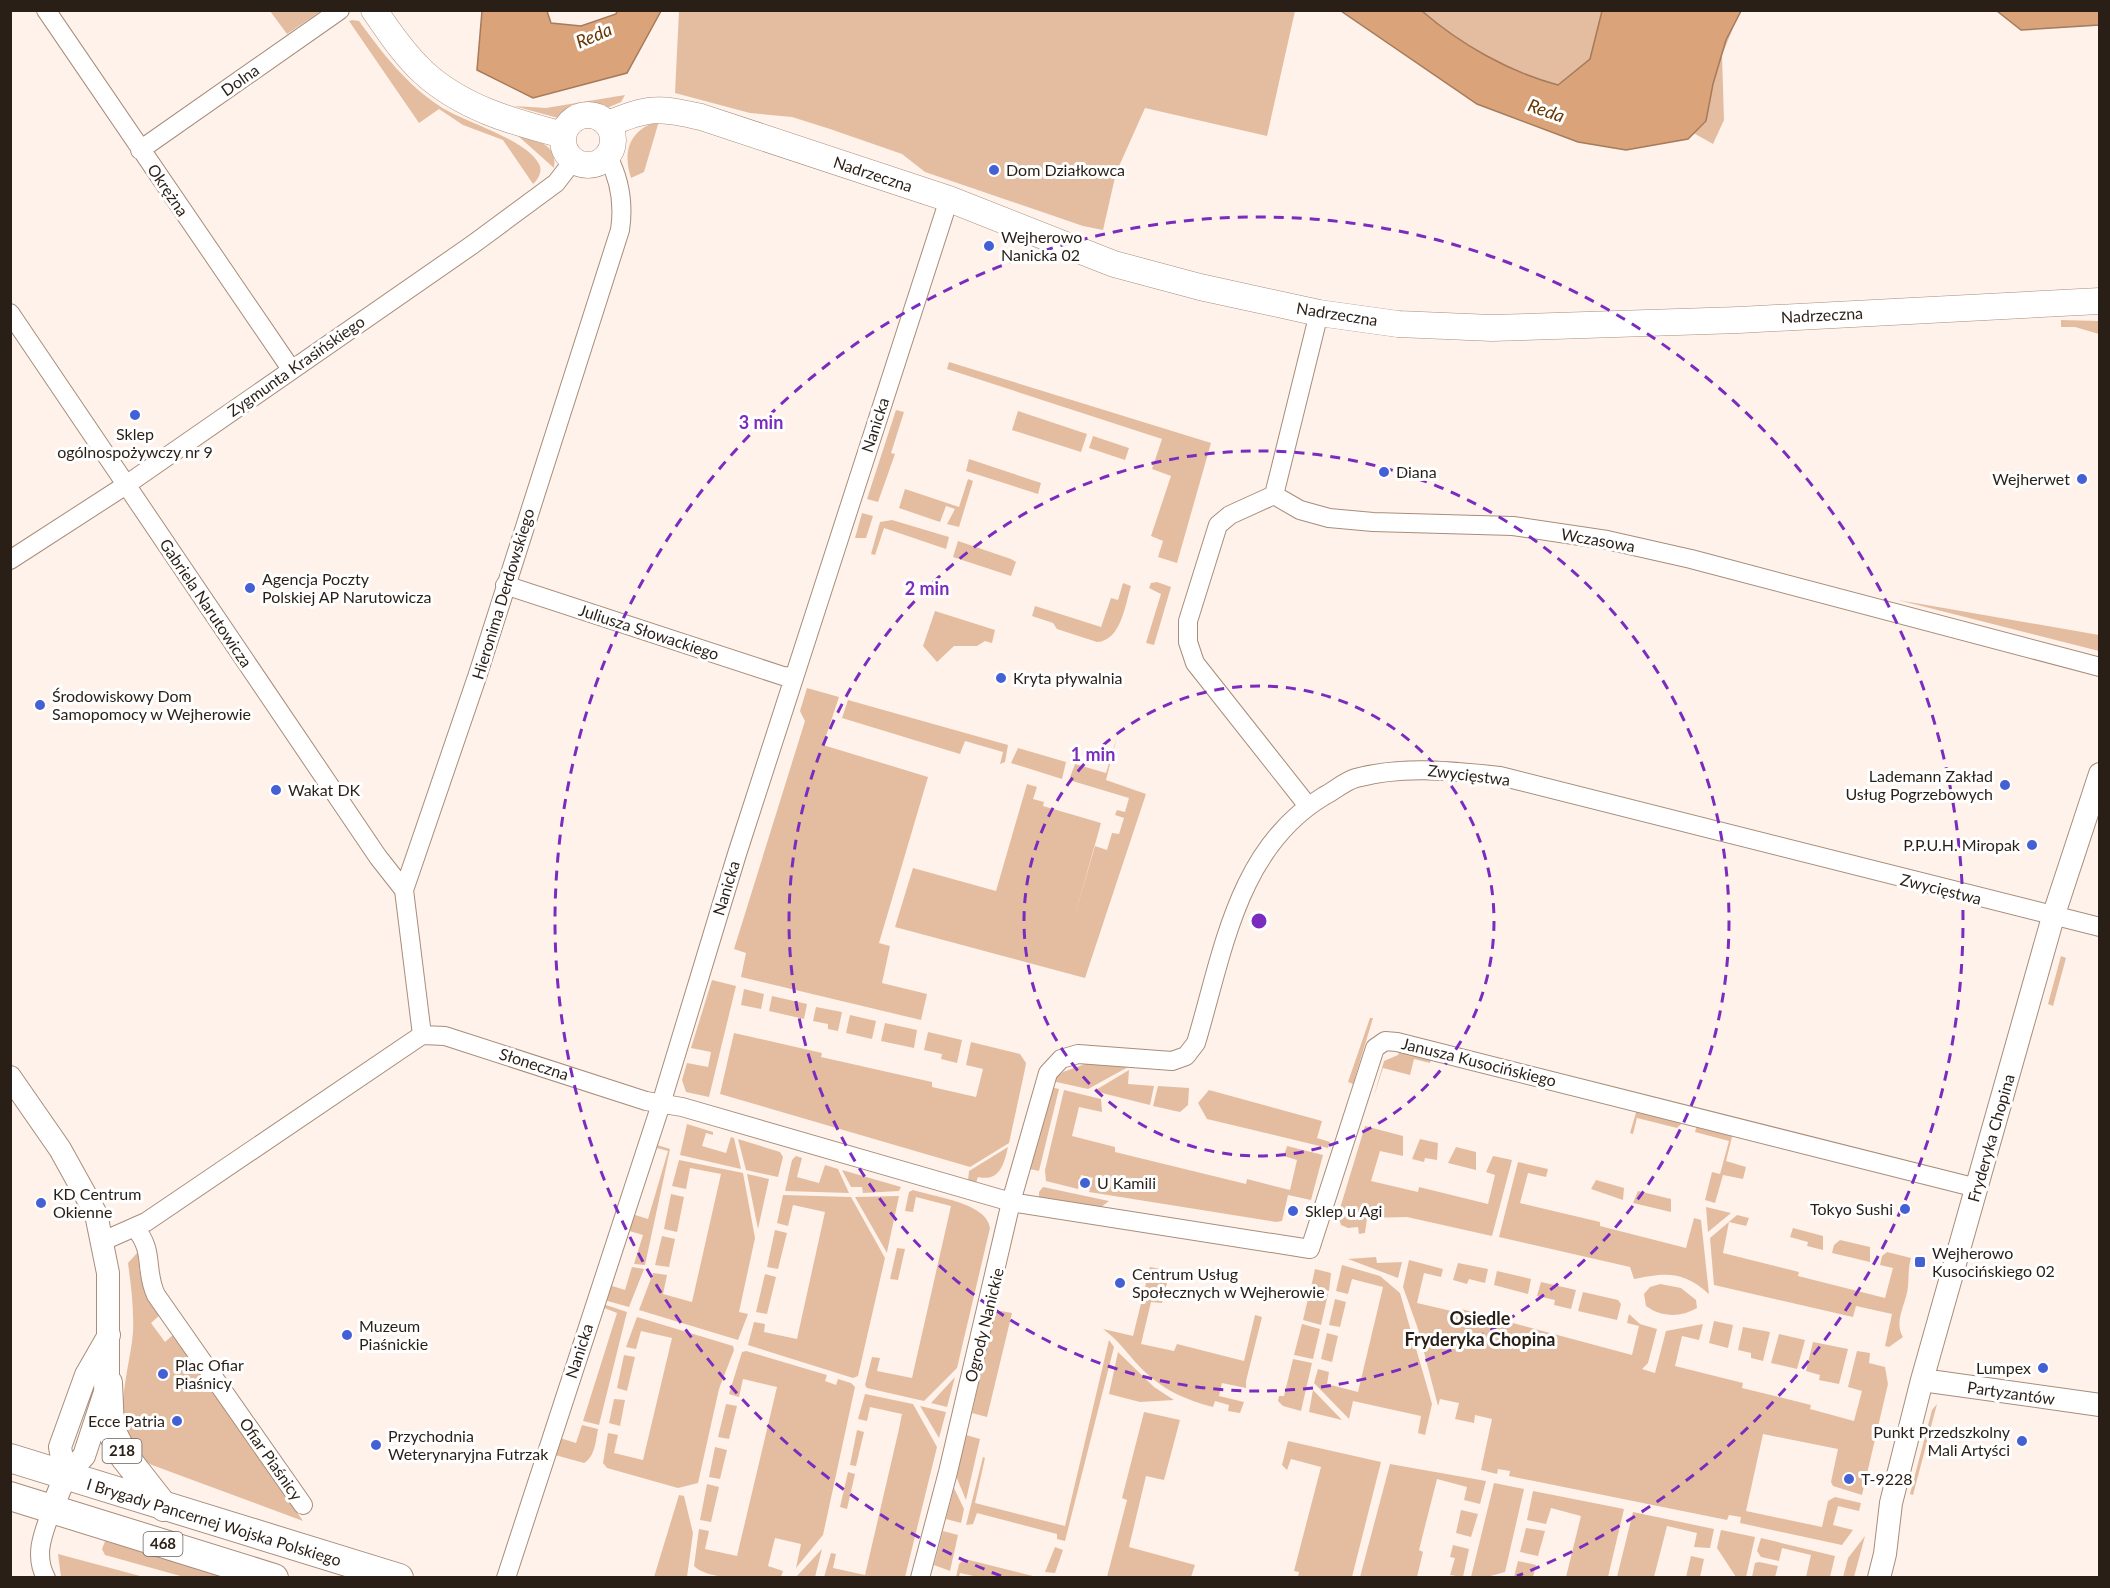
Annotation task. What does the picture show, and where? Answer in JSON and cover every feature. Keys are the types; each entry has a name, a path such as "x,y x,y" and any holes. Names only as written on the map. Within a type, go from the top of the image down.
{"main road":[{"path":"374,10 424,73 451,93 479,108 563,135"},
{"name":"Nadrzeczna","path":"608,124 642,110 665,109 700,117 949,199 1114,264 1200,287 1319,313 1398,324 1492,328 1739,320 2100,301"},
{"path":"582,115 596,115 608,124 614,134 613,146 608,157 597,164 585,166 573,161 564,149 563,135 569,122 582,115"},
{"name":"218","path":"108,1383 110,1428 124,1456 164,1507"},
{"name":"I Brygady Pancernej Wojska Polskiego","path":"10,1458 399,1578"},
{"name":"468","path":"10,1496 274,1578"}],"street":[{"name":"Okrężna","path":"46,10 291,369"},
{"name":"Dolna","path":"140,150 340,10"},
{"name":"Hieronima Derdowskiego","path":"422,1035 404,890 475,684 620,230 621,196 617,176 608,157"},
{"name":"Zygmunta Krasińskiego","path":"10,560 126,485 492,230 556,183 573,161"},
{"name":"Nanicka","path":"506,1578 661,1104 794,677 949,199"},
{"name":"Gabriela Narutowicza","path":"10,313 378,857 404,890"},
{"path":"1308,806 1196,663 1188,642 1188,621 1218,525 1230,515 1274,495 1319,313"},
{"name":"Wczasowa","path":"1274,495 1300,510 1329,518 1373,522 1513,526 1607,540 1691,559 2100,667"},
{"name":"Juliusza Słowackiego","path":"505,585 783,676 794,677"},
{"name":"Zwycięstwa","path":"1048,1072 1061,1059 1077,1054 1172,1061 1186,1056 1196,1043 1247,878 1270,843 1308,806 1354,778 1425,768 1500,776 2100,927"},
{"name":"Fryderyka Chopina","path":"1879,1578 1885,1554 1891,1503 1922,1380 2053,917 2100,774"},
{"path":"103,1241 135,1228 422,1035"},
{"name":"Słoneczna","path":"422,1035 445,1036 661,1104 682,1107 1011,1202"},
{"name":"Janusza Kusocińskiego","path":"1011,1202 1310,1249 1375,1048 1385,1041 1397,1042 1702,1117 1977,1188"},
{"name":"Ogrody Nanickie","path":"920,1578 948,1472 1011,1202 1048,1072"},
{"name":"218","path":"10,1077 79,1181 96,1214 103,1241 110,1334 108,1383 84,1456 65,1476"},
{"name":"Ofiar Piaśnicy","path":"135,1228 145,1238 151,1284 156,1295 303,1505"},
{"path":"65,1476 60,1447 86,1375 110,1334"},
{"name":"Partyzantów","path":"1922,1380 2100,1406"},
{"name":"I Brygady Pancernej Wojska Polskiego","path":"52,1509 65,1476"},
{"name":"Fryderyka Chopina","path":"1863,1578 1870,1554 1891,1503"},
{"path":"46,1578 39,1553 52,1509"}],"shaded area":[{"path":"679,10 1295,11 1267,136 1145,108 1116,173 1103,230 1083,226 925,172 902,154 830,129 792,117 750,113 675,93"},
{"path":"270,11 321,11 287,34"},
{"path":"1411,11 1740,11 1722,55 1724,120 1713,144 1601,81 1564,103"},
{"path":"349,21 359,21 396,68 417,89 441,107 509,139 532,155 539,164 540,170 535,182 533,184 503,140 463,125 439,109 419,123"},
{"path":"625,95 621,102 607,108 585,106 558,118 514,106 546,108"},
{"path":"659,121 644,172 631,178 628,168 628,150 631,142 641,129"},
{"path":"517,135 538,141 549,148 554,160 554,168"},
{"path":"2061,320 2099,321 2099,334 2075,327 2061,327"},
{"path":"949,362 1211,443 1177,563 1158,557 1163,541 1151,536 1171,476 1152,469 1162,439 947,369"},
{"path":"896,410 904,412 891,453 895,454 878,502 867,499"},
{"path":"1018,411 1087,434 1081,452 1012,430"},
{"path":"1093,436 1129,448 1125,460 1089,448"},
{"path":"969,459 1041,483 1038,494 966,471"},
{"path":"968,479 973,481 959,527 947,524 955,509 946,506 940,522 899,508 905,489 959,507"},
{"path":"862,513 873,516 866,538 855,538"},
{"path":"892,520 949,537 946,549 884,528 875,555 871,554 880,522"},
{"path":"958,541 1016,562 1011,576 953,557"},
{"path":"1157,582 1171,587 1154,645 1146,643 1161,594 1149,588 1151,583"},
{"path":"1123,583 1131,586 1124,612 1117,629 1105,640 1097,642 1057,629 1053,623 1032,616 1035,606 1101,627 1111,598 1118,600"},
{"path":"1898,600 2099,635 2099,651"},
{"path":"935,611 995,630 992,643 985,641 977,646 954,646 937,662 923,646"},
{"path":"807,688 839,697 823,745 928,777 879,943 890,946 882,983 927,994 921,1020 741,977 746,953 734,949 805,721 800,711"},
{"path":"848,700 1008,745 1005,762 1000,764 1003,752 965,741 960,754 842,718"},
{"path":"1117,737 1106,780 1146,794 1085,978 895,927 913,868 996,891 1027,784 1037,787 1033,799 1044,802 1043,806 1101,823 1075,915 1095,846 1107,850 1112,833 1119,834 1124,818 1115,815 1117,810 1125,812 1129,798 1069,780 1075,764 1106,773"},
{"path":"1018,748 1066,762 1062,779 1011,763"},
{"path":"2061,956 2066,958 2053,1006 2048,1004"},
{"path":"712,980 736,986 709,1097 686,1092 682,1080 687,1063 708,1067 711,1052 691,1048"},
{"path":"744,989 764,994 761,1009 741,1005"},
{"path":"772,996 807,1004 804,1019 769,1011"},
{"path":"816,1007 842,1012 838,1031 828,1029 828,1024 813,1021"},
{"path":"850,1015 876,1021 872,1039 846,1033"},
{"path":"1370,1018 1373,1018 1353,1084 1348,1082"},
{"path":"885,1023 917,1030 914,1048 881,1041"},
{"path":"928,1032 962,1040 957,1063 941,1059 942,1054 924,1050"},
{"path":"734,1033 822,1053 821,1057 932,1082 932,1087 976,1097 983,1069 966,1065 971,1042 1020,1054 1026,1063 1009,1143 970,1167 720,1094"},
{"path":"1400,1051 1431,1058 1430,1063 1414,1059 1410,1075 1383,1068 1373,1099 1384,1061 1398,1055"},
{"path":"1088,1063 1130,1066 1088,1089 1052,1081 1063,1072"},
{"path":"1129,1070 1128,1084 1154,1086 1150,1105 1094,1091"},
{"path":"1158,1086 1189,1088 1188,1105 1180,1112 1153,1106"},
{"path":"1050,1087 1059,1089 1039,1171 1030,1169"},
{"path":"1064,1090 1101,1099 1102,1112 1079,1107 1072,1136 1115,1147 1115,1152 1246,1184 1247,1179 1290,1190 1297,1160 1284,1156 1287,1146 1323,1155 1311,1200 1288,1195 1282,1221 1276,1222 1089,1192 1093,1178 1081,1175 1078,1189 1046,1181 1045,1170"},
{"path":"1209,1090 1322,1121 1317,1138 1330,1142 1328,1148 1207,1119 1198,1103"},
{"path":"1637,1109 1681,1122 1681,1124 1677,1128 1637,1118 1633,1134 1630,1133"},
{"path":"687,1124 713,1132 713,1135 706,1133 702,1146 726,1153 731,1137 734,1138 741,1169 680,1155"},
{"path":"1697,1125 1733,1133 1726,1161 1746,1167 1743,1179 1723,1175 1715,1203 1705,1200 1712,1172 1720,1174 1729,1141 1695,1132"},
{"path":"1365,1126 1403,1136 1403,1156 1380,1151 1371,1181 1418,1192 1419,1187 1488,1204 1495,1175 1486,1172 1493,1156 1512,1160 1492,1236 1407,1217 1367,1218 1365,1233 1359,1234 1358,1227 1348,1228 1341,1225 1338,1215"},
{"path":"738,1139 780,1152 783,1157 778,1177 746,1170"},
{"path":"1420,1139 1438,1143 1437,1160 1425,1158 1424,1162 1412,1159"},
{"path":"654,1144 670,1149 645,1265 634,1264 643,1235 626,1230 632,1214 648,1219 668,1151 653,1147"},
{"path":"1008,1147 1003,1165 996,1174 985,1178 978,1177 976,1183 968,1180 969,1171"},
{"path":"1456,1147 1476,1152 1476,1170 1448,1163"},
{"path":"796,1156 802,1158 797,1177 819,1183 825,1165 838,1169 849,1193 785,1191 792,1160"},
{"path":"679,1160 743,1173 755,1238 739,1312 748,1314 738,1340 639,1310 653,1273 667,1275 663,1294 692,1302 721,1174 690,1168 686,1189 672,1186"},
{"path":"1518,1162 1548,1169 1546,1177 1528,1173 1520,1203 1600,1222 1600,1226 1686,1248 1694,1218 1701,1220 1709,1294 1682,1277 1655,1275 1634,1279 1630,1267 1499,1237"},
{"path":"842,1170 901,1187 899,1191 863,1193 862,1187 851,1187"},
{"path":"747,1174 769,1179 758,1229"},
{"path":"1596,1180 1624,1188 1623,1200 1591,1189"},
{"path":"1043,1187 1109,1201 1100,1208 1039,1198 1039,1192"},
{"path":"913,1190 970,1207 987,1219 990,1228 957,1368 924,1401 867,1388 865,1385 872,1357 880,1358 877,1371 912,1378 951,1206 916,1197 913,1212 905,1211 909,1192"},
{"path":"1638,1191 1671,1199 1671,1212 1633,1203"},
{"path":"671,1194 684,1197 677,1232 664,1229"},
{"path":"783,1195 851,1197 885,1258 858,1376 853,1378 748,1345 754,1322 765,1324 764,1332 797,1339 825,1212 793,1205 788,1226 777,1223"},
{"path":"899,1196 887,1252 887,1253 855,1197"},
{"path":"1706,1207 1731,1213 1708,1232"},
{"path":"1737,1215 1749,1218 1746,1226 1729,1222 1723,1253 1799,1272 1798,1276 1885,1298 1893,1268 1880,1265 1882,1256 1887,1252 1911,1258 1907,1292 1899,1325 1903,1337 1889,1347 1885,1346 1892,1314 1856,1306 1853,1317 1714,1285 1710,1238"},
{"path":"1793,1228 1823,1236 1823,1250 1807,1246 1808,1242 1790,1237"},
{"path":"775,1230 787,1233 778,1269 767,1267"},
{"path":"662,1236 675,1239 669,1267 655,1265"},
{"path":"1840,1240 1870,1247 1870,1262 1832,1253 1834,1245"},
{"path":"897,1248 905,1249 898,1280 890,1279"},
{"name":"Plac Ofiar Piaśnicy","path":"138,1252 144,1285 161,1314 151,1323 165,1342 174,1334 303,1521 152,1465 137,1453 128,1439 123,1404 133,1323 128,1263"},
{"path":"1376,1257 1377,1263 1402,1262 1398,1278 1348,1259"},
{"path":"1409,1260 1443,1269 1441,1277 1424,1273 1417,1303 1460,1313 1461,1309 1632,1355 1639,1326 1627,1323 1629,1314 1640,1324 1657,1329 1648,1363 1642,1369 1655,1373 1666,1331 1703,1324 1699,1340 1682,1336 1675,1366 1743,1383 1742,1388 1811,1405 1810,1409 1854,1421 1862,1391 1848,1387 1857,1351 1870,1353 1869,1363 1885,1367 1888,1384 1862,1495 1833,1486 1831,1482 1838,1449 1763,1434 1746,1511 1822,1527 1828,1501 1835,1497 1861,1503 1859,1511 1838,1506 1833,1525 1853,1530 1842,1545 1740,1523 1741,1517 1729,1515 1727,1520 1509,1476 1510,1471 1498,1469 1497,1474 1481,1470 1492,1419 1475,1415 1474,1423 1455,1419 1459,1403 1440,1399 1438,1406 1418,1329 1403,1287"},
{"path":"1458,1263 1488,1269 1485,1283 1469,1279 1467,1284 1453,1280"},
{"path":"1342,1265 1380,1276 1400,1293 1432,1404 1425,1435 1418,1433 1421,1416 1353,1401 1349,1419 1314,1383 1318,1369 1329,1372 1327,1384 1358,1392 1383,1287 1352,1279 1348,1294 1336,1291"},
{"path":"632,1267 644,1269 629,1307 604,1300 609,1285 625,1290"},
{"path":"1150,1267 1170,1271 1162,1303 1151,1302 1141,1344 1174,1351 1177,1344 1244,1361 1255,1315 1262,1317 1246,1388 1222,1383 1219,1396 1244,1402 1240,1413 1228,1411 1229,1405 1215,1401 1213,1407 1182,1397 1164,1387 1147,1374 1103,1329 1133,1336"},
{"path":"1315,1269 1331,1273 1329,1291 1311,1287"},
{"path":"1497,1271 1531,1279 1528,1294 1494,1285"},
{"path":"765,1274 776,1277 767,1314 756,1312"},
{"path":"1541,1282 1576,1290 1571,1309 1554,1305 1555,1300 1537,1296"},
{"path":"1660,1284 1681,1288 1696,1300 1697,1308 1677,1315 1652,1310 1646,1306 1644,1294 1650,1287"},
{"path":"1310,1290 1328,1294 1321,1325 1303,1320"},
{"path":"1583,1292 1618,1300 1621,1304 1617,1320 1578,1311"},
{"path":"1335,1299 1346,1302 1340,1327 1329,1325"},
{"path":"603,1304 627,1312 599,1425 583,1421 617,1313 602,1307"},
{"path":"1001,1311 1012,1313 987,1417 972,1413 993,1319 995,1313"},
{"path":"637,1317 733,1346 734,1350 719,1389 698,1483 678,1488 607,1468 603,1463 608,1433 618,1435 614,1453 643,1460 672,1338 641,1331 636,1349 626,1347"},
{"path":"1714,1321 1733,1325 1728,1348 1709,1343"},
{"path":"1302,1324 1320,1329 1313,1359 1294,1355"},
{"path":"1743,1327 1770,1332 1763,1361 1751,1358 1751,1353 1738,1350"},
{"path":"1327,1333 1338,1336 1332,1362 1321,1359"},
{"path":"1779,1334 1805,1340 1797,1369 1771,1363"},
{"path":"1109,1340 1114,1347 1065,1541 1057,1539 1057,1534 977,1513 973,1524 966,1525 983,1457 985,1458 975,1503 1065,1526"},
{"path":"1813,1342 1848,1349 1839,1384 1819,1380 1820,1375 1806,1371"},
{"path":"746,1351 827,1375 825,1381 836,1385 838,1379 851,1383 855,1387 823,1535 796,1568 801,1544 775,1538 768,1566 783,1571 781,1577 723,1577 711,1575 694,1566 699,1529 709,1531 705,1549 737,1556 777,1387 743,1379 739,1397 729,1394 742,1352"},
{"path":"1118,1352 1154,1387 1174,1400 1140,1402 1109,1394"},
{"path":"624,1355 635,1357 627,1391 617,1388"},
{"path":"1293,1359 1312,1363 1301,1411 1283,1406 1278,1401 1279,1396 1284,1396"},
{"path":"955,1377 947,1407 931,1403"},
{"path":"1313,1390 1342,1420 1309,1412"},
{"path":"865,1394 913,1404 937,1447 905,1577 824,1577 831,1553 836,1554 833,1568 865,1575 899,1429 902,1414 870,1407 867,1421 858,1419"},
{"path":"614,1399 625,1400 620,1426 609,1423"},
{"path":"726,1404 737,1406 729,1439 718,1437"},
{"path":"1937,1404 1913,1495 1910,1494 1932,1410"},
{"path":"920,1406 946,1412 939,1438"},
{"path":"1144,1412 1180,1420 1164,1480 1146,1476 1129,1547 1195,1565 1191,1577 1107,1577 1127,1500 1122,1498"},
{"path":"582,1425 598,1429 591,1457 584,1463 555,1455 560,1438 576,1443"},
{"path":"857,1430 864,1432 856,1466 850,1465"},
{"path":"966,1435 980,1439 966,1500 956,1476"},
{"path":"1288,1441 1381,1462 1352,1577 1298,1577 1299,1572 1294,1571 1321,1467 1291,1459 1287,1470 1282,1465"},
{"path":"715,1447 727,1450 720,1479 709,1477"},
{"path":"1390,1464 1486,1481 1480,1504 1464,1500 1467,1487 1437,1479 1419,1550 1423,1552 1417,1577 1360,1577"},
{"path":"848,1472 855,1474 847,1509 840,1507"},
{"path":"1494,1483 1524,1489 1505,1572 1487,1577 1471,1577"},
{"path":"707,1484 719,1487 711,1522 700,1520"},
{"path":"954,1488 964,1509 961,1523 946,1519"},
{"path":"1533,1491 1624,1509 1608,1577 1566,1577 1581,1516 1551,1508 1546,1524 1527,1520"},
{"path":"679,1495 684,1496 693,1533 687,1577 654,1577"},
{"path":"1461,1510 1478,1514 1471,1537 1456,1533"},
{"path":"1633,1512 1714,1529 1710,1548 1694,1547 1697,1533 1667,1526 1654,1577 1617,1577"},
{"path":"1526,1528 1545,1531 1538,1556 1520,1552"},
{"path":"1721,1530 1755,1537 1746,1577 1736,1577 1717,1548"},
{"path":"943,1531 958,1535 950,1571 934,1565"},
{"path":"1865,1536 1854,1577 1843,1577 1848,1558"},
{"path":"1761,1538 1835,1556 1830,1577 1806,1577 1811,1555 1782,1548 1779,1561 1761,1557 1757,1551"},
{"path":"106,1539 228,1577 184,1577 105,1555 102,1549"},
{"path":"1453,1545 1469,1549 1463,1577 1450,1575 1455,1558 1450,1557"},
{"path":"1055,1547 1063,1550 1055,1573 1045,1572"},
{"path":"822,1549 815,1577 796,1577"},
{"path":"58,1554 144,1577 61,1577"},
{"path":"1691,1556 1704,1559 1700,1577 1686,1577"},
{"path":"964,1559 1037,1577 978,1577 960,1573 959,1577 956,1577 959,1564"},
{"path":"1518,1561 1536,1565 1533,1577 1514,1577"},
{"path":"1755,1563 1778,1566 1775,1577 1752,1577"}],"water":[{"name":"Reda","path":"482,11 547,11 551,23 581,26 616,14 617,11 661,11 627,73 533,98 477,70"},
{"name":"Reda","path":"1341,11 1422,11 1452,35 1486,56 1521,73 1558,85 1590,59 1602,11 1741,11 1726,40 1713,84 1706,121 1688,139 1626,150 1578,142 1477,104"},
{"path":"1997,11 2099,11 2099,25 2021,30"}],"place":[{"name":"Dom Działkowca","path":"994,170"},
{"name":"Wejherowo Nanicka 02","path":"989,246"},
{"name":"Sklep ogólnospożywczy nr 9","path":"135,415"},
{"name":"Diana","path":"1384,472"},
{"name":"Wejherwet","path":"2082,479"},
{"name":"Agencja Poczty Polskiej AP Narutowicza","path":"250,588"},
{"name":"Kryta pływalnia","path":"1001,678"},
{"name":"Środowiskowy Dom Samopomocy w Wejherowie","path":"40,705"},
{"name":"Lademann Zakład Usług Pogrzebowych","path":"2005,785"},
{"name":"Wakat DK","path":"276,790"},
{"name":"P.P.U.H. Miropak","path":"2032,845"},
{"name":"U Kamili","path":"1085,1183"},
{"name":"KD Centrum Okienne","path":"41,1203"},
{"name":"Tokyo Sushi","path":"1905,1209"},
{"name":"Sklep u Agi","path":"1293,1211"},
{"name":"Wejherowo Kusocińskiego 02","path":"1920,1262"},
{"name":"Centrum Usług Społecznych w Wejherowie","path":"1120,1283"},
{"name":"Muzeum Piaśnickie","path":"347,1335"},
{"name":"Lumpex","path":"2043,1368"},
{"name":"Plac Ofiar Piaśnicy","path":"163,1374"},
{"name":"Ecce Patria","path":"177,1421"},
{"name":"Punkt Przedszkolny Mali Artyści","path":"2022,1441"},
{"name":"Przychodnia Weterynaryjna Futrzak","path":"376,1445"},
{"name":"T-9228","path":"1849,1479"}],"district":[{"name":"Osiedle Fryderyka Chopina","path":"1480,1329"}]}
